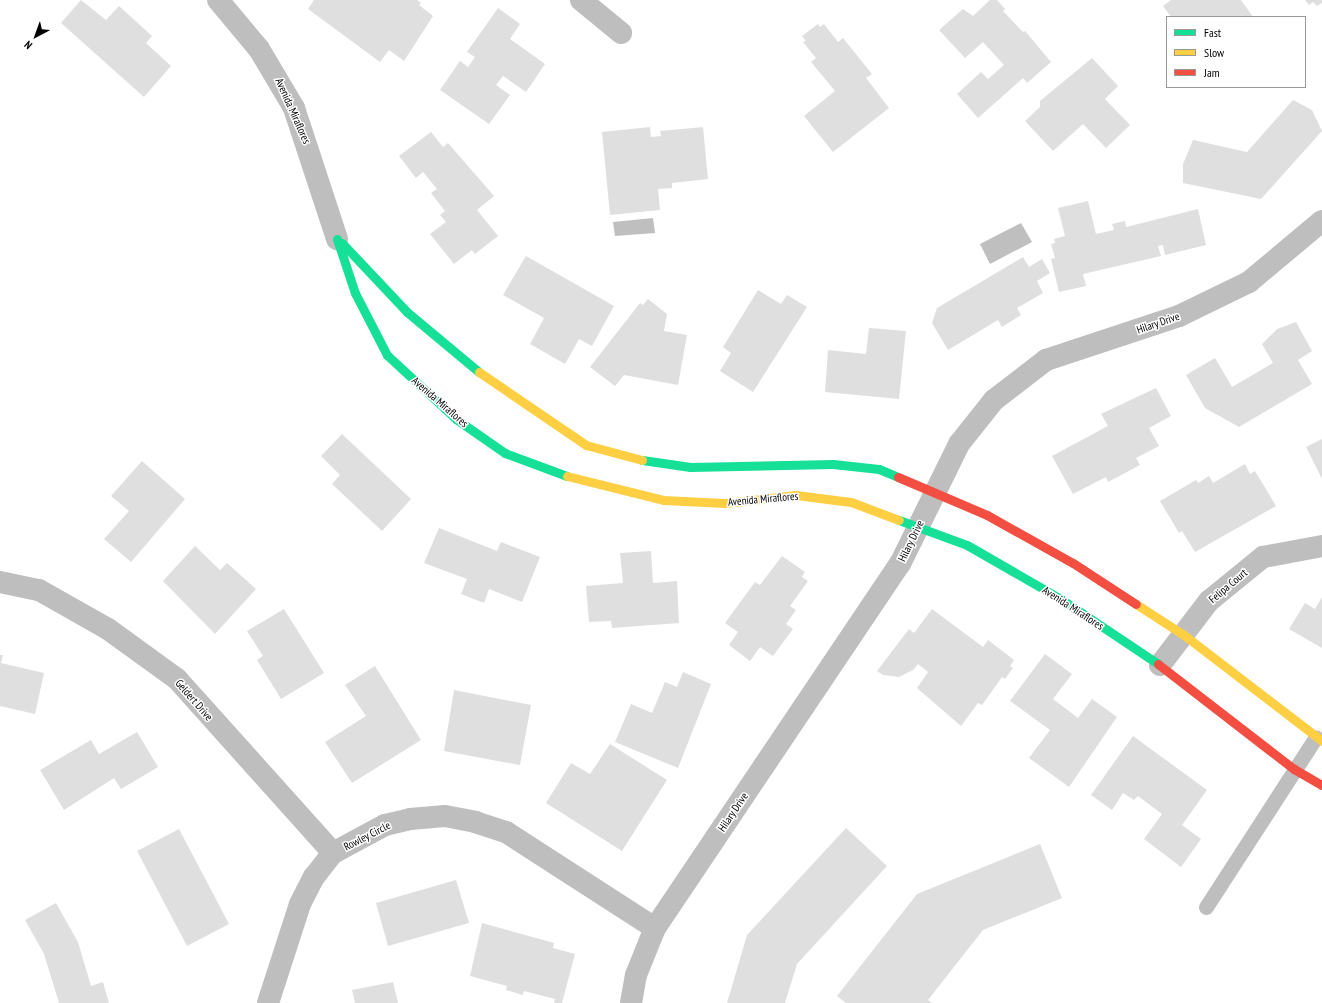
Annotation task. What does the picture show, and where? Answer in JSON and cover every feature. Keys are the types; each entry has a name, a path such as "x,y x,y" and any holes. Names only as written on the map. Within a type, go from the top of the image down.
{"street":[{"name":"Avenida Miraflores","path":"218,0 259,49 294,108 355,293 387,355 456,419 505,453 583,482 663,500 725,503 796,495 851,502 967,544 1054,595 1160,665 1294,769 1322,785"},
{"path":"581,0 621,33"},
{"name":"Hilary Drive","path":"632,1003 636,976 655,928 900,564 958,444 994,400 1046,360 1179,316 1249,282 1322,221"},
{"name":"Avenida Miraflores","path":"337,239 407,312 466,363 586,445 636,459 690,467 833,464 879,469 987,515 1073,563 1184,635 1319,739"},
{"name":"Felipa Court","path":"1160,665 1213,597 1263,558 1322,546"},
{"name":"Geldert Drive","path":"0,582 39,590 108,629 177,679 334,854"},
{"name":"Rowley Circle","path":"268,1003 300,904 314,877 334,854 385,825 410,819 445,816 475,822 506,832 655,928"}],"lane":[{"path":"1206,907 1294,769 1319,739"}],"shaded area":[{"path":"653,218 655,233 615,236 613,222"},
{"path":"1021,223 1032,242 990,264 980,244"}],"building":[{"path":"81,0 106,20 119,6 152,36 146,43 171,66 144,97 61,23"},
{"path":"314,0 417,0 421,3 419,5 433,16 404,61 389,50 380,62 308,9"},
{"path":"990,0 997,0 1005,9 1003,11 1023,32 1025,31 1051,62 1027,83 1023,78 978,118 957,94 981,72 988,79 1004,65 983,42 965,58 939,30 963,9 973,16"},
{"path":"1171,0 1241,0 1252,16 1170,16 1163,6"},
{"path":"1305,0 1322,0 1322,3 1317,6 1313,2 1309,5"},
{"path":"498,8 520,24 510,39 545,64 526,92 503,76 496,85 510,95 489,124 440,90 460,61 468,67 475,57 467,52"},
{"path":"818,24 820,27 824,24 838,42 843,38 872,74 866,78 889,108 833,152 804,116 835,91 811,62 816,58 803,42 806,41 802,36"},
{"path":"1092,58 1118,86 1105,99 1130,125 1106,148 1083,124 1053,151 1025,121 1040,107 1040,101"},
{"path":"1293,100 1312,110 1322,131 1261,199 1183,183 1183,164 1193,140 1247,152"},
{"path":"650,127 651,137 661,136 660,131 703,127 708,179 672,183 672,188 658,189 660,210 610,215 602,132"},
{"path":"431,132 443,147 448,143 494,196 477,210 498,236 475,254 472,250 454,264 430,234 446,222 440,215 445,211 431,193 437,189 423,172 416,178 399,156"},
{"path":"1088,201 1096,234 1114,230 1112,224 1125,221 1126,227 1198,209 1206,245 1165,255 1163,245 1158,246 1161,256 1083,274 1086,286 1059,292 1051,259 1055,258 1051,244 1055,243 1054,239 1065,236 1058,208"},
{"path":"526,256 614,306 592,346 579,339 565,364 530,344 544,318 503,295"},
{"path":"1023,257 1029,267 1042,259 1050,273 1037,281 1043,293 1017,308 1021,315 1002,327 998,320 948,350 932,323 937,308"},
{"path":"758,290 781,304 787,295 807,307 753,392 720,371 731,353 723,347"},
{"path":"648,299 667,314 664,331 687,335 678,385 624,375 615,386 590,367 640,303 643,305"},
{"path":"1296,322 1312,351 1298,360 1312,384 1239,427 1205,408 1186,375 1215,358 1232,387 1273,363 1262,344 1277,329"},
{"path":"869,328 906,331 899,399 825,392 828,350 866,354"},
{"path":"1156,388 1171,416 1149,428 1159,446 1136,458 1140,465 1108,482 1106,477 1073,494 1052,456 1108,426 1101,414"},
{"path":"342,434 411,499 382,531 332,484 340,475 321,456"},
{"path":"1322,439 1322,479 1306,447"},
{"path":"142,461 185,499 131,562 104,539 129,511 111,496"},
{"path":"1245,464 1250,474 1255,471 1276,506 1195,552 1182,531 1179,533 1160,501 1196,480 1198,483 1209,476 1213,483"},
{"path":"439,528 497,551 501,542 540,557 522,602 489,589 484,603 461,594 467,579 424,563"},
{"path":"195,546 220,570 227,563 256,589 215,634 163,581"},
{"path":"651,551 653,583 677,581 679,623 612,628 611,621 589,622 586,586 623,583 620,553"},
{"path":"782,556 805,572 802,577 808,581 790,606 796,610 786,624 793,629 773,656 760,647 750,661 729,645 738,632 725,623 755,582 760,585"},
{"path":"1322,597 1322,648 1289,629 1305,603 1315,609"},
{"path":"284,609 324,673 281,699 257,660 263,656 247,631"},
{"path":"932,609 983,647 988,640 1014,660 1010,666 1013,668 1005,679 1002,677 982,705 978,703 961,726 917,688 928,672 918,664 913,670 899,677 883,675 877,671 909,629 914,633"},
{"path":"1045,654 1072,674 1053,699 1078,718 1092,699 1117,717 1069,787 1029,758 1050,730 1010,701"},
{"path":"0,655 3,655 1,663 44,673 35,714 0,706"},
{"path":"375,666 421,740 352,783 325,742 366,716 345,685"},
{"path":"683,672 711,684 678,768 615,742 631,704 652,713 665,682 677,687"},
{"path":"454,690 531,705 520,765 444,751"},
{"path":"137,732 158,767 121,789 114,778 64,810 40,770 91,740 99,754"},
{"path":"1133,736 1207,790 1182,825 1201,839 1181,867 1144,839 1162,814 1138,796 1134,800 1123,793 1112,810 1091,795"},
{"path":"610,744 667,780 622,851 546,803 571,763 590,774"},
{"path":"846,828 887,866 797,964 785,1003 727,1003 747,935"},
{"path":"179,829 229,924 187,946 137,851"},
{"path":"1040,844 1062,898 983,930 928,1000 932,1003 846,1003 837,996 917,894"},
{"path":"456,880 469,923 388,946 376,903"},
{"path":"56,903 78,942 91,986 103,982 109,1003 59,1003 44,954 25,920"},
{"path":"482,923 554,943 553,948 575,954 562,1003 554,1003 555,999 524,991 523,995 506,990 507,986 470,976"},
{"path":"393,982 398,1003 355,1003 352,990"}],"traffic: fast":[{"path":"337,239 355,293 387,355 456,419 505,453 567,476"},
{"path":"342,243 407,312 479,372"},
{"path":"642,460 690,467 833,464 879,469 898,477"},
{"path":"899,520 967,545 1061,599 1158,664"}],"traffic: slow":[{"path":"479,372 586,445 642,460"},
{"path":"567,476 663,500 725,503 796,495 851,502 899,520"},
{"path":"1136,604 1184,635 1322,741"}],"traffic: jam":[{"path":"898,477 987,515 1073,563 1136,604"},
{"path":"1158,664 1294,769 1322,785"}]}
